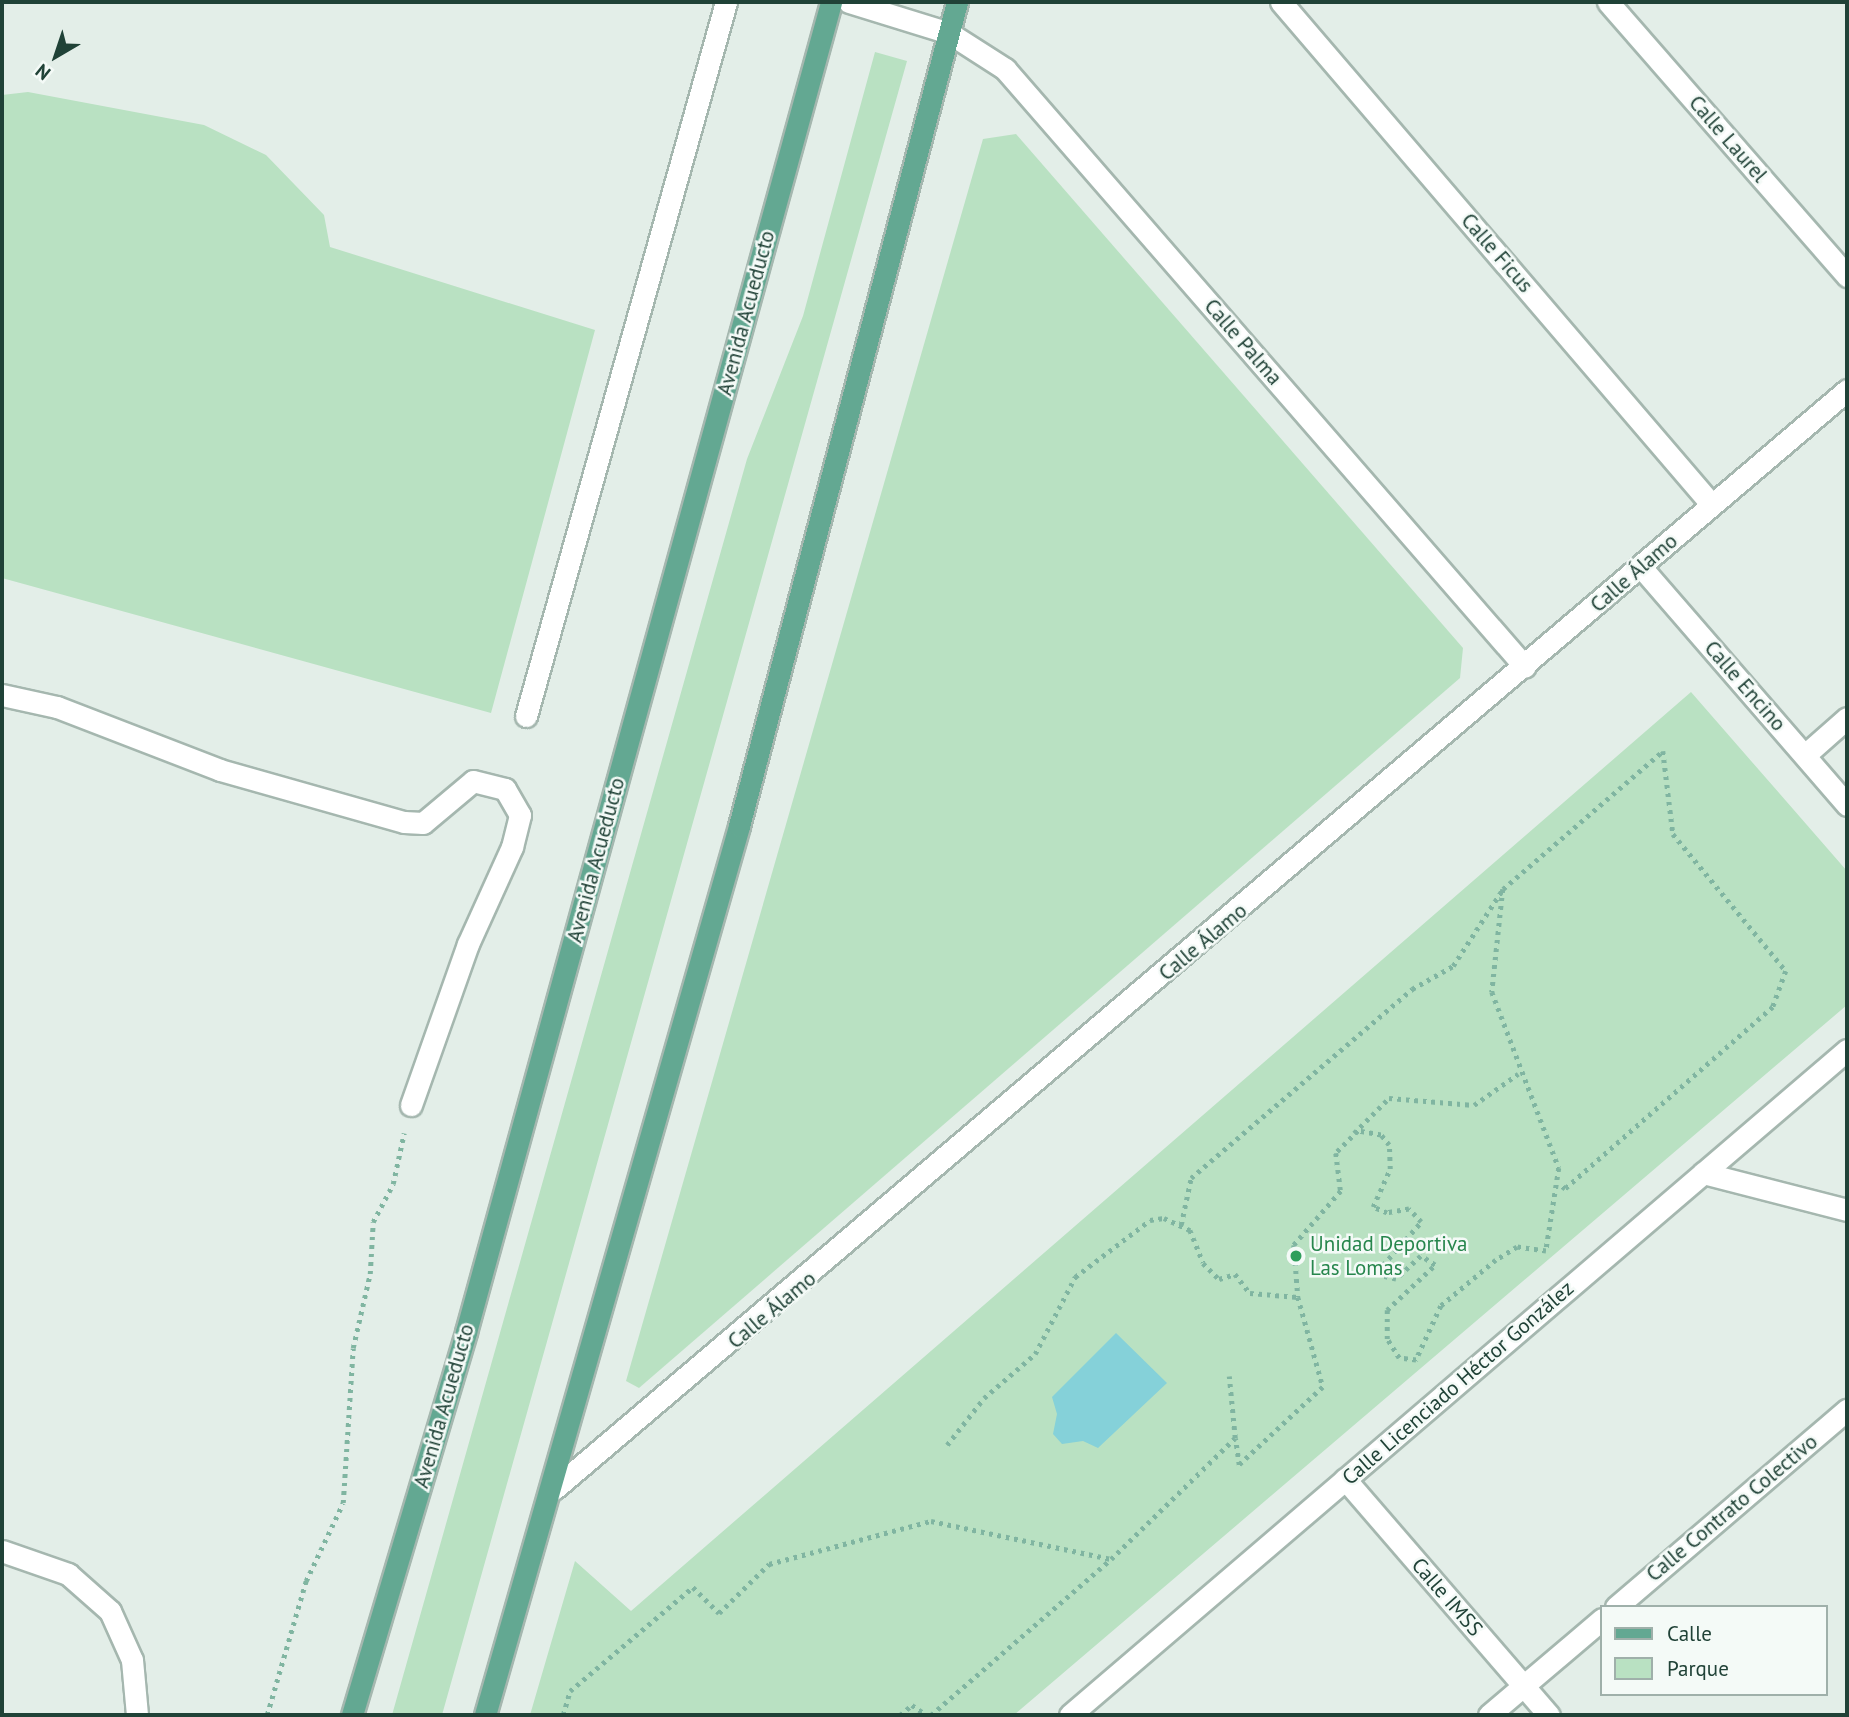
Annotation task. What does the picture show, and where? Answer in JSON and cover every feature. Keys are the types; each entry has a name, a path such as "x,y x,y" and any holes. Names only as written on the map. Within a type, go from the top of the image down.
{"main road":[{"name":"Avenida Acueducto","path":"352,1715 466,1332 831,2"},
{"path":"485,1715 554,1489 803,593 957,2"}],"street":[{"path":"526,716 726,2"},
{"name":"Calle Palma","path":"849,2 949,33 1005,69 1525,667"},
{"name":"Calle Ficus","path":"1281,2 1712,505"},
{"name":"Calle Laurel","path":"1608,2 1847,276"},
{"name":"Calle Álamo","path":"554,1489 1525,667 1847,390"},
{"name":"Calle Encino","path":"1642,567 1847,805"},
{"path":"2,695 57,707 220,770 404,822 423,823 473,781 505,789 520,815 512,847 468,944 411,1105"},
{"path":"1805,755 1847,718"},
{"name":"Calle Licenciado Héctor González","path":"1070,1715 1847,1050"},
{"path":"1703,1173 1847,1210"},
{"name":"Calle Contrato Colectivo","path":"1618,1605 1847,1410"},
{"name":"Calle IMSS","path":"1345,1479 1549,1715"},
{"path":"2,1551 68,1574 110,1611 132,1661 137,1715"},
{"path":"1489,1715 1601,1620"}],"path":[{"path":"1181,1225 1191,1178 1412,989 1454,966 1503,889 1663,751 1673,834 1786,971 1773,1007 1565,1189 1560,1185"},
{"path":"1354,1133 1373,1132 1390,1145 1390,1169 1373,1207 1387,1213 1409,1209 1421,1222 1383,1265 1382,1276 1396,1279 1421,1256 1435,1265 1387,1310 1391,1350 1407,1361 1425,1351 1441,1306 1478,1274 1517,1247 1546,1251 1560,1185 1559,1168 1518,1074 1492,992 1503,889"},
{"path":"1229,1376 1239,1465 1323,1387 1298,1297 1294,1245 1341,1191 1336,1153 1354,1133 1365,1115 1389,1098 1474,1105 1518,1074"},
{"path":"267,1715 306,1581 343,1503 353,1348 370,1274 373,1222 393,1184 411,1105"},
{"path":"947,1445 984,1398 1035,1354 1075,1277 1150,1220 1181,1225 1219,1279 1235,1274 1250,1293 1298,1297"},
{"path":"900,1715 912,1705 929,1715 1111,1559 1235,1438"},
{"path":"563,1715 570,1691 693,1587 719,1613 769,1564 931,1521 1111,1559"}],"green space":[{"path":"875,52 907,61 442,1715 392,1715 747,459 803,316"},
{"path":"28,92 204,125 266,155 324,215 330,247 595,330 491,713 2,578 2,95"},
{"path":"1016,134 1463,648 1460,678 639,1388 626,1381 983,139"},
{"name":"Unidad Deportiva Las Lomas","path":"1691,692 1847,871 1847,1005 1014,1715 530,1715 575,1561 631,1611"}],"water":[{"path":"1116,1333 1167,1383 1098,1448 1083,1441 1062,1444 1053,1434 1057,1414 1052,1397"}],"place":[{"name":"Unidad Deportiva Las Lomas","path":"1296,1256"}]}
